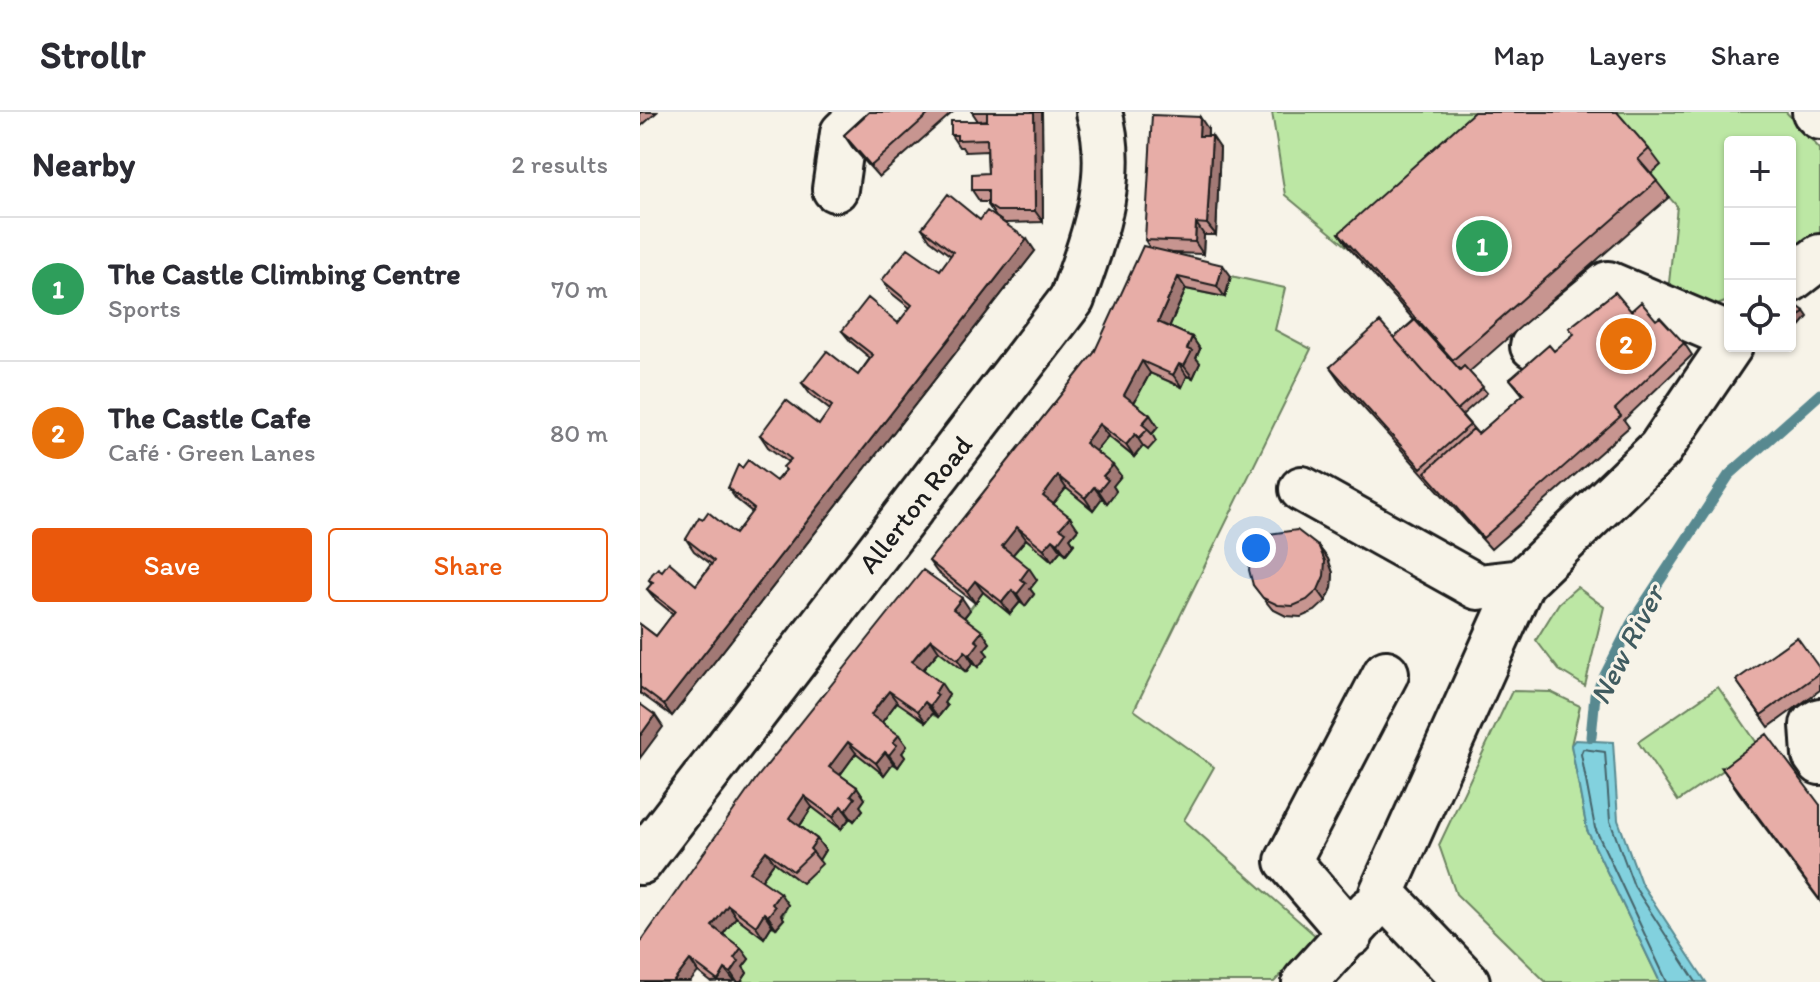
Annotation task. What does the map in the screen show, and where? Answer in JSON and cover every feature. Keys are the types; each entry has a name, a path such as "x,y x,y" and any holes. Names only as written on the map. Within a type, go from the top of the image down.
{"street":[{"path":"835,189 843,133 865,112"},
{"name":"Allerton Road","path":"640,862 1072,299 1102,213 1105,164 1099,112"},
{"path":"1815,112 1820,117"},
{"path":"1796,275 1820,257"},
{"path":"1533,346 1608,284 1724,333"},
{"path":"1305,982 1351,934 1382,893 1522,582 1660,449 1726,352"},
{"path":"1302,489 1478,587 1522,582"},
{"path":"1351,934 1288,861 1386,673"},
{"path":"1820,721 1813,725 1815,755 1820,762"},
{"path":"1382,893 1467,982"}],"green space":[{"path":"1272,112 1481,112 1350,249 1285,195"},
{"path":"1614,112 1786,112 1820,149 1820,242 1796,260 1796,136 1724,136 1724,302 1710,308 1684,305 1669,283 1677,206 1649,175"},
{"path":"1231,276 1285,288 1275,330 1311,349 1134,710 1214,767 1184,820 1317,937 1274,982 741,982 747,973 720,938 736,917 777,928 788,905 759,883 774,862 802,883 821,864 818,860 825,850 797,830 812,807 841,828 837,779 856,753 898,766 879,726 897,702 938,717 946,706 920,673 939,651 966,671 973,663 978,667 987,655 961,621 983,592 1010,614 1020,602 1025,606 1034,595 1010,558 1026,539 1052,560 1061,550 1066,554 1069,540 1051,507 1066,488 1102,498 1111,488 1093,454 1108,436 1134,457 1143,446 1148,450 1151,436 1158,427 1132,406 1150,373 1181,387 1187,376 1193,377 1200,363 1166,334 1186,289 1225,297"},
{"path":"1577,587 1604,607 1585,686 1559,670 1536,640 1559,603"},
{"path":"1718,687 1759,746 1678,801 1638,742"},
{"path":"1512,691 1551,692 1580,706 1571,745 1587,830 1660,982 1546,982 1456,894 1439,845"}],"water":[{"path":"1575,740 1613,742 1618,820 1641,883 1706,982 1660,982 1587,830 1571,745"}],"building":[{"path":"869,112 931,112 871,166 844,135"},
{"path":"987,112 1034,112 1035,211 997,211 988,205 988,190 972,190 972,174 988,173 987,139 957,140 957,135 951,135 951,121 987,121"},
{"path":"1474,112 1617,112 1649,149 1638,159 1657,181 1453,360 1339,233"},
{"path":"1152,115 1200,117 1199,136 1212,136 1207,224 1196,223 1195,242 1145,240"},
{"path":"948,194 980,220 987,211 1027,239 664,705 640,687 640,624 656,636 675,611 647,589 653,582 649,580 652,574 658,568 662,571 669,562 696,585 714,561 686,539 699,517 703,519 708,512 735,534 754,509 728,488 738,465 742,468 748,460 776,481 786,470 783,467 791,459 760,435 786,400 819,425 832,406 802,383 827,351 858,375 873,355 842,331 868,298 898,323 912,305 882,280 908,248 940,270 953,252 922,228"},
{"path":"1143,246 1223,265 1217,286 1178,277 1158,322 1192,337 1187,349 1192,351 1184,366 1179,364 1173,375 1142,361 1124,395 1150,415 1142,424 1148,429 1139,438 1135,434 1126,445 1099,424 1085,443 1113,465 1103,476 1108,480 1099,491 1094,487 1085,498 1058,476 1043,496 1070,517 1060,528 1066,532 1058,543 1053,539 1044,549 1017,527 1002,546 1029,568 1021,579 1026,583 1017,594 1012,590 1002,602 975,581 967,591 929,561 1094,353"},
{"path":"1615,292 1631,311 1641,302 1656,320 1660,317 1684,343 1615,409 1621,416 1483,538 1425,472 1473,429 1478,434 1524,394 1510,379 1549,345 1554,351 1574,334 1569,328"},
{"path":"1796,305 1804,311 1796,320"},
{"path":"1415,320 1460,370 1464,366 1483,387 1457,410 1394,338"},
{"path":"1380,322 1470,425 1421,468 1330,367"},
{"path":"1297,530 1319,547 1325,561 1324,576 1318,590 1307,600 1293,606 1278,605 1263,598 1253,585 1249,570 1251,555 1269,534"},
{"path":"923,570 962,598 953,609 982,631 975,640 979,643 970,655 965,651 958,660 931,639 912,661 941,683 935,693 938,695 930,706 925,702 918,711 889,691 871,715 899,735 893,742 897,745 889,755 885,752 876,763 848,742 829,767 857,787 851,795 855,798 846,810 841,806 833,817 804,796 789,818 817,839 810,849 813,852 793,871 766,851 750,872 780,893 772,904 775,907 768,916 764,913 756,926 728,905 712,926 741,948 734,958 739,961 731,973 725,969 718,981 690,960 676,982 640,982 640,943 756,779"},
{"path":"1797,637 1820,673 1761,715 1736,680"},
{"path":"640,704 655,715 640,736"},
{"path":"1767,734 1820,805 1820,900 1722,768"}],"waterway":[{"name":"New River","path":"1591,737 1595,695 1631,624 1729,475 1820,394"}],"place":[{"name":"The Castle Climbing Centre","path":"1482,246"},
{"name":"The Castle Cafe","path":"1626,344"}]}
